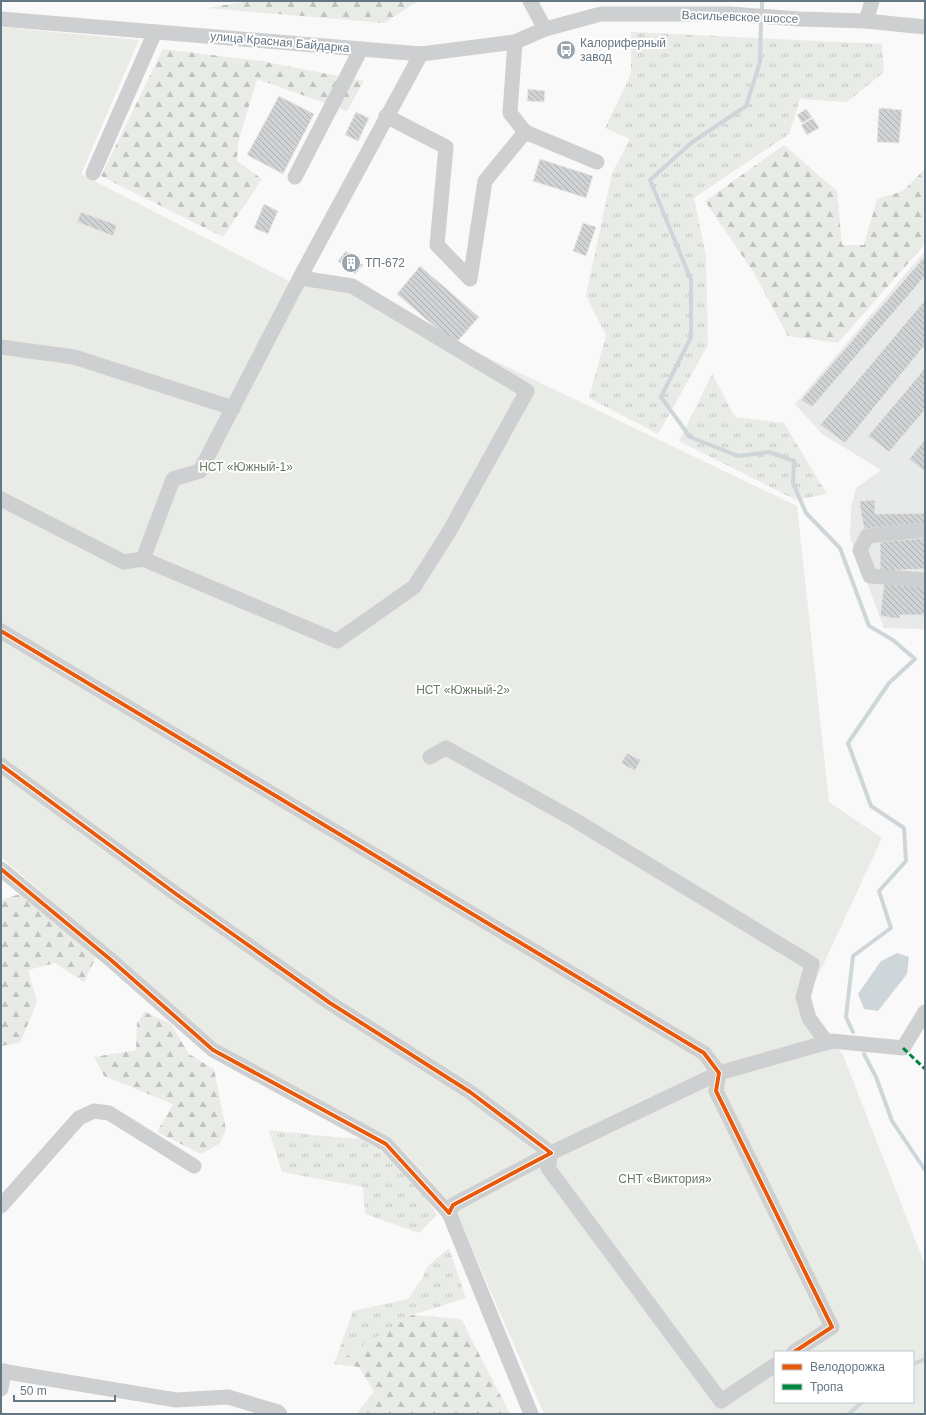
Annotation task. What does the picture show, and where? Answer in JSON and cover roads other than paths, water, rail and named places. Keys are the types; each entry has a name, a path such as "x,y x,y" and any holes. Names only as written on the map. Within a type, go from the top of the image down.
{"street":[{"path":"530,1 551,28"},
{"path":"866,21 872,1"},
{"name":"Васильевское шоссе","path":"551,28 601,14 730,14 799,19 866,21 925,28"},
{"name":"улица Красная Байдарка","path":"1,20 421,54 515,42 551,28"},
{"path":"92,173 155,32"},
{"path":"515,42 510,113 525,132 597,162"},
{"path":"295,177 361,49"},
{"path":"143,559 173,479 200,471 386,116 421,54"},
{"path":"386,116 446,147 437,245 470,279 485,181 525,132"},
{"path":"1,499 124,562 143,559 338,641 414,587 449,532 527,391 352,286 301,278"},
{"path":"1,347 74,357 233,408"},
{"path":"925,530 867,536 860,550 870,576 925,580"},
{"path":"1,632 704,1053 719,1072 716,1092 832,1327 796,1351"},
{"path":"430,757 446,748 573,819 812,964 803,997 809,1018 830,1042"},
{"path":"1,765 176,894 324,998 470,1092 551,1153"},
{"path":"1,869 111,960 214,1050 386,1144 449,1213 530,1414"},
{"path":"449,1213 453,1205 551,1153 719,1072 830,1042 903,1048 925,1012"},
{"path":"1,1206 80,1118 94,1111 110,1113 194,1166"},
{"path":"551,1153 548,1168 721,1401 774,1366"},
{"path":"1,1390 3,1371 175,1407 228,1397 278,1412 280,1414"}],"waterway":[{"path":"762,1 762,13"},
{"path":"761,20 760,62 746,106 691,143 650,180 691,280 691,337 661,397 690,437 738,456 769,452 794,461 793,483 806,513 840,548 869,626 893,640 915,659 889,683 848,743 871,806 904,828 906,861 879,891 891,928 853,956 846,1017 853,1032"},
{"path":"864,1054 876,1077 892,1121 925,1170"},
{"path":"914,1364 925,1359"},
{"path":"849,1414 861,1403"}],"place":[{"name":"Калориферный завод","path":"566,50"},
{"name":"ТП-672","path":"351,263"}],"park label":[{"name":"НСТ «Южный-1»","path":"246,467"},
{"name":"НСТ «Южный-2»","path":"463,690"},
{"name":"СНТ «Виктория»","path":"665,1179"}]}
